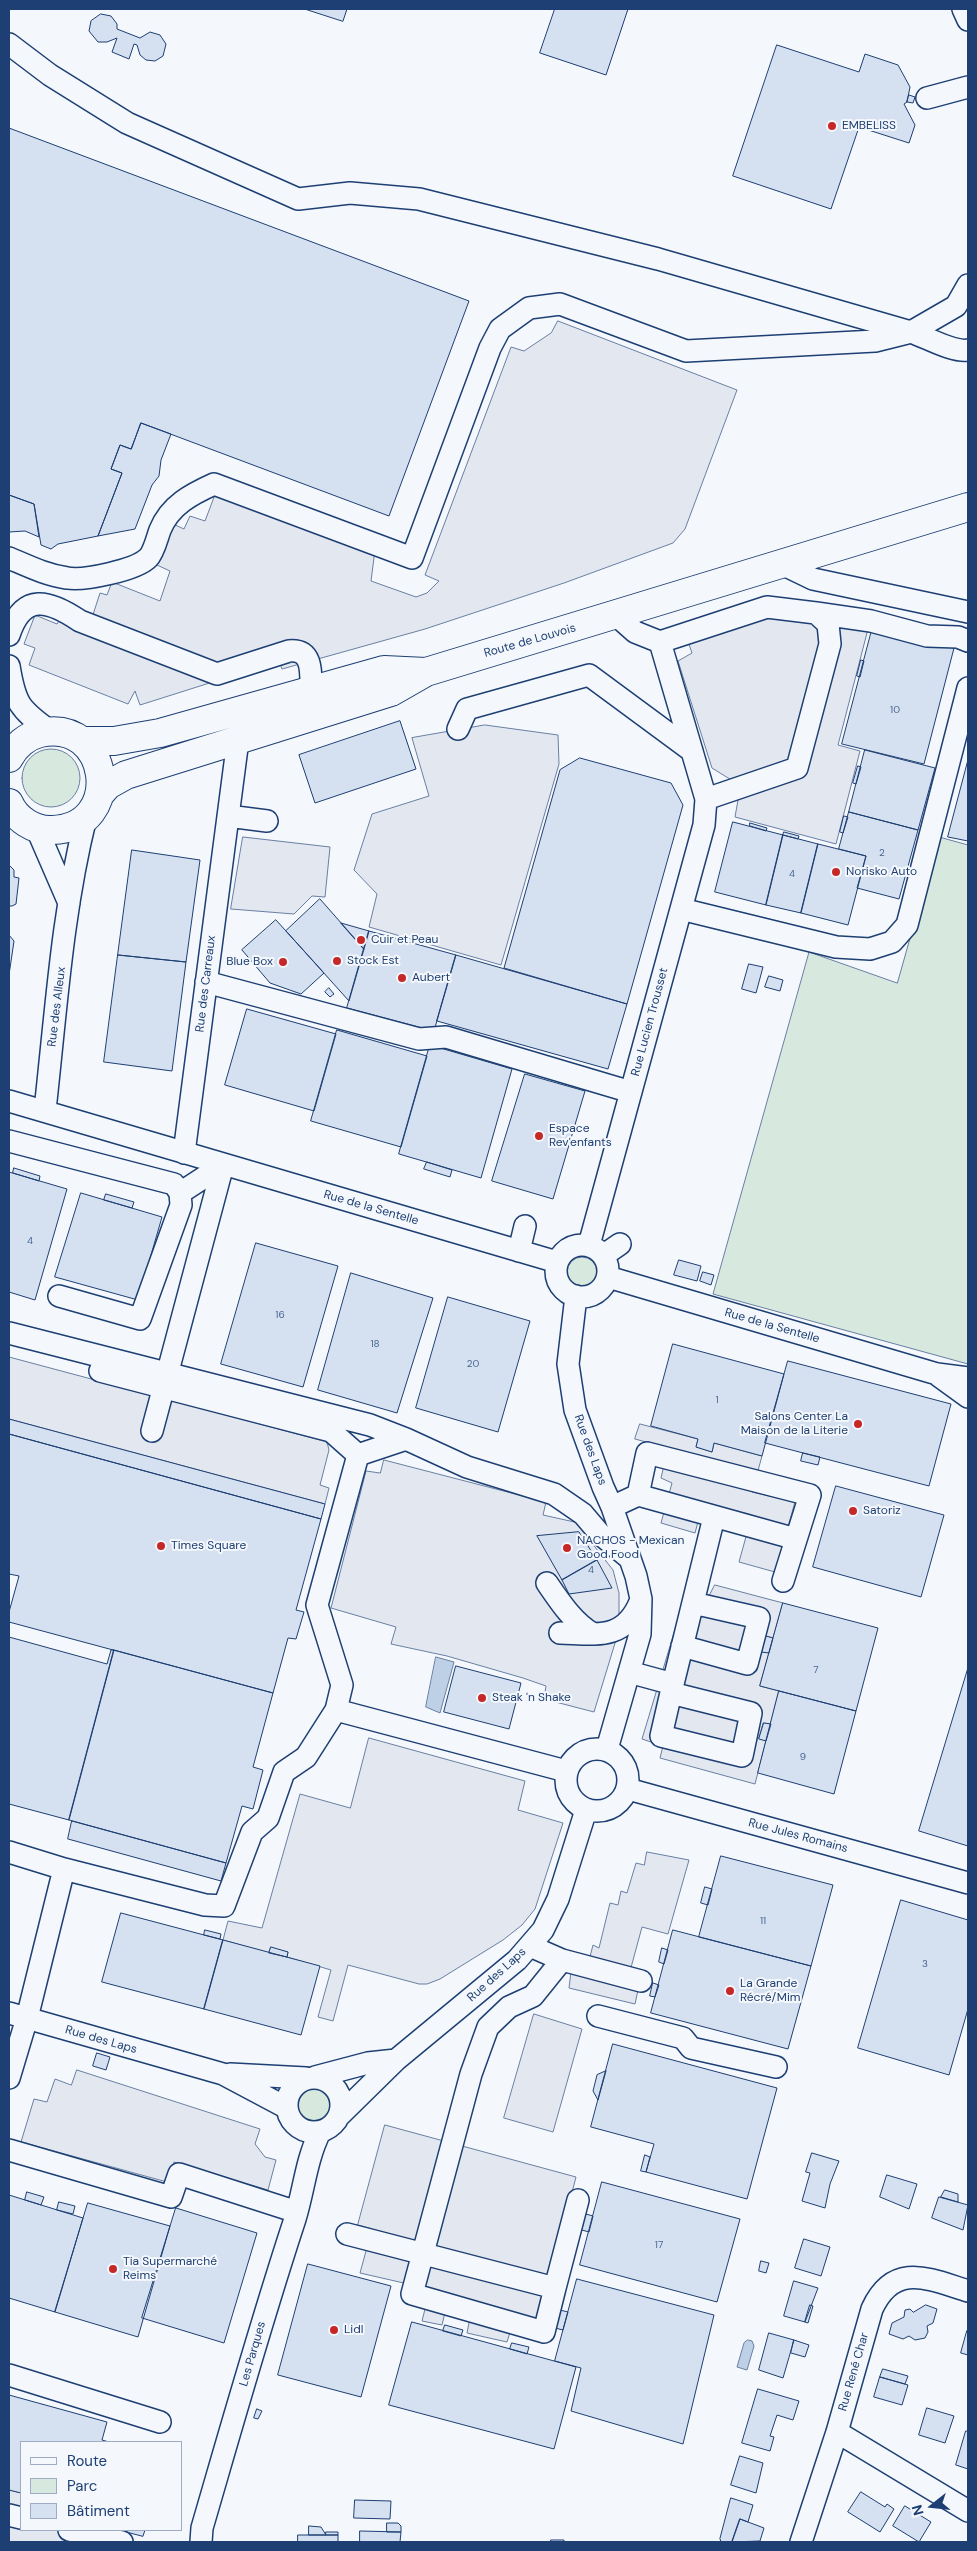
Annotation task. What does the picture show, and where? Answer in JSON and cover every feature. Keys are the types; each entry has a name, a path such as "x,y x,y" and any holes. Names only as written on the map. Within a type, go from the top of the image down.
{"main road":[{"name":"Route de Louvois","path":"100,794 108,785 126,775 392,692 426,672 617,616 968,507"},
{"path":"82,741 114,741 160,733 384,670 426,672"},
{"path":"10,751 28,738 50,731 67,734 82,741 92,752 99,765 102,780 100,794 95,806 86,817 75,825 62,830 49,830 18,816"}],"street":[{"path":"963,9 968,20"},
{"path":"9,44 50,75 127,123 298,199 350,194 419,199 658,259 911,332 952,349 968,350"},
{"path":"927,98 968,86"},
{"path":"9,558 44,573 69,579 110,573 136,566 149,557 164,522 185,498 214,484 412,558 490,348 500,329 529,308 560,304 686,351 875,341 911,332 956,306 968,285"},
{"path":"782,564 813,579 968,612"},
{"path":"59,607 69,579"},
{"path":"9,635 19,614 28,607 39,603 59,607 80,621 217,674 289,651 298,650 306,655 310,663 311,690"},
{"path":"617,616 635,632 660,642 767,607 871,621 927,636 958,637 968,641"},
{"path":"706,799 797,768 830,644 828,624 816,614"},
{"name":"Rue Lucien Trousset","path":"604,1248 631,1092 704,825 706,799 660,642"},
{"path":"9,666 11,693 29,716 50,731"},
{"path":"458,729 466,709 589,675 692,751"},
{"path":"681,909 836,948 870,949 892,942 906,925 968,688"},
{"name":"Rue des Carreaux","path":"184,1153 238,740"},
{"path":"18,816 69,903"},
{"path":"228,816 267,821"},
{"name":"Rue des Alleux","path":"45,1110 69,903 75,861 86,817"},
{"path":"206,982 419,1039 446,1037 631,1092"},
{"name":"Rue de la Sentelle","path":"9,1101 45,1110 223,1165 557,1262"},
{"path":"9,1141 174,1184 180,1193 181,1205 140,1319 59,1296"},
{"path":"180,1193 223,1165"},
{"path":"152,1431 223,1165"},
{"path":"518,1251 525,1226"},
{"path":"581,1244 604,1248 608,1277 604,1285 592,1295 576,1296 568,1293 559,1284 556,1271 557,1262 568,1248 581,1244"},
{"name":"Rue de la Sentelle","path":"608,1277 936,1374 968,1378"},
{"name":"Rue des Laps","path":"576,1296 568,1364 575,1410 602,1488 612,1507 636,1576 641,1599 640,1634 607,1749"},
{"path":"9,1333 331,1430 358,1455"},
{"path":"9,1346 370,1425 467,1467 554,1494 583,1514 600,1534 629,1558"},
{"name":"Rue de la Sentelle","path":"936,1374 968,1397"},
{"path":"358,1455 406,1439"},
{"path":"638,1496 647,1453 810,1495 783,1582"},
{"path":"9,1852 64,1869 205,1905 224,1906 252,1832 268,1818 284,1772 306,1757 336,1710 342,1685 317,1605 358,1455"},
{"path":"612,1507 638,1496 796,1539"},
{"path":"629,1672 672,1688 714,1517"},
{"path":"547,1583 582,1628 593,1634"},
{"path":"560,1633 593,1634 618,1630 636,1613 641,1599"},
{"path":"682,1646 747,1664 759,1618 693,1603"},
{"path":"336,1710 566,1771"},
{"path":"590,1748 607,1749 621,1758 628,1772 628,1789 618,1804 603,1812 586,1810 573,1801 566,1787 566,1771 575,1756 590,1748"},
{"name":"Rue Jules Romains","path":"628,1789 968,1883"},
{"name":"Rue des Laps","path":"340,2115 396,2060 518,1960 544,1930 558,1898 586,1810"},
{"path":"9,2078 18,2016 64,1869"},
{"path":"530,1946 562,1960 641,1981"},
{"path":"562,1960 533,1996 508,2007 488,2027 471,2074 412,2294 544,2332 578,2200"},
{"name":"Rue des Laps","path":"18,2016 222,2074 287,2108"},
{"path":"598,2016 683,2038 691,2048 776,2068"},
{"name":"Rue des Laps","path":"222,2074 310,2078 368,2063 396,2060"},
{"path":"310,2078 327,2081 337,2090 342,2102 340,2115 332,2126 320,2132 312,2133 297,2127 290,2119 287,2108 291,2090 310,2078"},
{"name":"Les Parques","path":"297,2127 303,2141 307,2166"},
{"name":"Les Parques","path":"201,2542 202,2528 236,2410 297,2212 307,2166 320,2132"},
{"path":"9,2150 171,2197 179,2174 297,2212"},
{"path":"346,2234 555,2288"},
{"name":"Rue René Char","path":"801,2542 837,2432 872,2309 878,2295 896,2281 909,2277 924,2278 968,2291"},
{"path":"9,2374 160,2422"},
{"path":"837,2432 968,2511"},
{"path":"73,2531 122,2542"}],"green space":[{"path":"45,749 57,749 72,757 80,772 80,784 72,799 57,807 45,807 30,799 22,784 22,772 30,757"},
{"path":"939,837 968,845 968,1364 713,1294 809,952 897,983"},
{"path":"582,1257 588,1258 596,1266 596,1278 588,1286 582,1287 576,1286 568,1278 567,1272 568,1266 576,1258"},
{"path":"313,2086 320,2087 326,2091 330,2097 330,2111 326,2117 320,2121 313,2122 306,2121 300,2117 296,2111 295,2104 296,2097 300,2091 306,2087"}],"shaded area":[{"path":"558,321 737,390 685,529 673,543 564,583 425,629 282,669 279,661 140,705 135,691 128,704 29,665 35,648 24,644 35,615 57,624 60,619 88,630 100,593 107,595 112,582 160,601 170,571 157,565 173,524 184,529 190,516 205,521 216,492 375,550 371,581 416,597 427,593 439,581 425,575 511,347 524,351 551,333"},
{"path":"765,613 868,629 838,745 860,751 836,844 735,817 738,800 733,781 712,768 678,661 692,653 686,636"},
{"path":"485,725 558,735 559,764 501,965 369,927 377,894 354,870 372,814 429,796 412,738"},
{"path":"243,837 330,847 325,897 312,896 294,914 231,909"},
{"path":"9,1357 327,1442 329,1450 320,1485 329,1488 325,1504 9,1419"},
{"path":"640,1424 698,1439 696,1447 712,1452 714,1443 762,1456 752,1492 795,1502 775,1572 739,1562 752,1515 703,1503 695,1533 661,1523 672,1483 661,1478 668,1448 635,1439"},
{"path":"384,1460 546,1502 543,1515 579,1523 613,1570 619,1593 619,1630 594,1712 544,1699 546,1686 523,1678 447,1656 391,1644 396,1627 331,1608 366,1471 380,1473"},
{"path":"715,1585 783,1603 773,1638 766,1636 761,1651 769,1653 760,1686 779,1691 771,1724 763,1723 759,1738 766,1741 755,1784 660,1758 663,1746 642,1739 686,1593 708,1597"},
{"path":"369,1738 525,1781 518,1810 563,1823 535,1909 522,1925 503,1940 440,1979 427,1984 419,1984 348,1965 333,2021 318,2017 331,1970 287,1957 288,1952 271,1948 269,1953 223,1940 228,1921 262,1928 300,1794 350,1808"},
{"path":"647,1852 689,1860 668,1934 642,1927 626,1986 638,1990 635,2004 569,1988 571,1972 585,1976 593,1945 599,1948 610,1903 618,1905 621,1891 627,1893 636,1863 644,1865"},
{"path":"534,2014 582,2029 553,2132 504,2118"},
{"path":"77,2070 260,2129 255,2144 265,2157 276,2160 268,2190 174,2162 167,2182 21,2142 34,2099 47,2102 55,2079 71,2085"},
{"path":"385,2125 576,2177 538,2322 515,2316 507,2342 467,2333 473,2302 449,2296 442,2325 422,2321 430,2289 360,2273 372,2229 358,2225"},
{"path":"9,2490 20,2493 20,2531 82,2531 84,2542 9,2542"}],"water":[{"path":"436,1657 454,1662 440,1713 426,1707"},
{"path":"748,2340 752,2341 754,2346 747,2370 737,2367 744,2343"}],"building":[{"path":"305,9 347,9 343,21"},
{"path":"555,9 628,9 606,75 540,53"},
{"path":"101,14 111,16 117,24 117,29 140,38 150,32 160,35 166,44 163,56 155,61 146,60 140,55 137,45 134,44 129,59 112,52 117,38 107,42 98,42 89,31 91,21"},
{"name":"EMBELISS","path":"777,45 859,72 865,54 898,65 910,87 907,102 904,104 915,125 909,143 859,127 831,209 733,176"},
{"path":"909,95 915,97 913,103 907,102"},
{"path":"9,128 469,301 389,516 141,423 131,449 120,445 111,469 122,473 98,536 58,544 51,549 41,545 34,504 9,495"},
{"path":"141,423 171,434 161,460 159,476 152,485 135,529 98,536 122,473 111,469 120,445 131,449"},
{"path":"9,495 34,504 39,537 25,531 9,532"},
{"path":"873,626 954,648 924,764 842,744"},
{"path":"861,660 864,661 860,677 857,676"},
{"path":"400,721 416,769 315,803 299,755"},
{"path":"865,750 935,768 918,830 849,812"},
{"path":"580,758 671,783 683,805 627,1004 504,968 560,770"},
{"path":"968,760 968,841 948,837"},
{"path":"858,766 861,767 856,784 853,783"},
{"path":"849,812 918,830 899,899 857,888 866,856 839,849"},
{"path":"844,816 848,817 843,833 840,832"},
{"path":"733,822 783,835 766,905 715,892"},
{"path":"750,823 767,828 766,831 750,826"},
{"path":"784,832 799,836 798,839 783,835"},
{"path":"783,835 818,844 801,913 766,905"},
{"name":"Norisko Auto","path":"818,844 866,856 848,925 801,913"},
{"path":"132,850 200,860 186,962 118,955"},
{"path":"9,865 14,870 14,877 19,878 16,904 12,906 9,906"},
{"name":"Stock Est","path":"320,899 364,949 349,1001 286,931"},
{"name":"Blue Box","path":"276,920 324,973 301,994 270,983 242,950"},
{"name":"Cuir et Peau","path":"341,923 369,931 364,949"},
{"name":"Aubert","path":"369,931 456,955 434,1031 347,1008"},
{"path":"9,935 14,941 9,975"},
{"path":"118,955 186,962 172,1071 104,1062"},
{"path":"456,955 627,1004 608,1069 437,1021"},
{"path":"749,964 763,967 756,993 742,989"},
{"path":"769,976 783,980 780,991 765,987"},
{"path":"329,988 334,994 330,997 325,992"},
{"path":"247,1009 336,1034 314,1111 225,1085"},
{"path":"337,1030 427,1056 401,1147 311,1121"},
{"path":"430,1045 512,1069 481,1178 399,1154"},
{"name":"Espace Rev'enfants","path":"525,1074 585,1091 553,1199 492,1181"},
{"path":"427,1162 452,1170 450,1177 424,1169"},
{"path":"14,1168 40,1176 39,1181 13,1173"},
{"path":"9,1172 67,1189 35,1300 9,1292"},
{"path":"81,1193 162,1217 138,1300 55,1277"},
{"path":"106,1194 134,1202 132,1208 104,1200"},
{"path":"256,1243 338,1266 303,1387 221,1364"},
{"path":"679,1260 701,1266 697,1281 674,1275"},
{"path":"703,1272 714,1275 711,1285 700,1281"},
{"path":"351,1273 433,1298 397,1413 318,1390"},
{"path":"448,1297 530,1321 498,1432 416,1408"},
{"path":"673,1344 784,1374 762,1456 714,1443 712,1452 696,1447 698,1439 651,1426"},
{"name":"Salons Center La Maison de la Literie","path":"788,1361 951,1404 929,1486 765,1443"},
{"path":"9,1419 325,1504 321,1519 9,1434"},
{"name":"Times Square","path":"9,1434 321,1519 296,1610 304,1612 296,1639 288,1638 273,1693 9,1622 9,1612 19,1576 9,1574"},
{"path":"803,1453 820,1457 818,1465 801,1461"},
{"path":"836,1486 944,1515 921,1597 813,1567"},
{"name":"NACHOS - Mexican Good Food","path":"579,1532 597,1560 562,1580 537,1536"},
{"path":"597,1560 612,1588 569,1594 562,1580"},
{"path":"783,1603 878,1628 856,1711 760,1686"},
{"path":"766,1636 773,1638 769,1653 761,1652"},
{"path":"9,1637 107,1664 111,1650 114,1650 69,1820 9,1804"},
{"path":"114,1650 273,1693 253,1767 263,1770 253,1809 242,1806 226,1863 69,1820"},
{"name":"Steak 'n Shake","path":"456,1666 521,1683 509,1729 444,1712"},
{"path":"968,1668 968,1846 919,1831"},
{"path":"779,1691 856,1711 834,1794 758,1773"},
{"path":"764,1723 771,1724 766,1741 759,1739"},
{"path":"72,1821 226,1863 221,1881 68,1839"},
{"path":"721,1856 833,1885 811,1966 699,1937"},
{"path":"705,1887 712,1889 708,1905 701,1903"},
{"path":"901,1900 968,1920 968,2009 949,2075 858,2048"},
{"path":"121,1913 223,1940 204,2009 102,1982"},
{"path":"205,1930 221,1934 220,1939 204,1935"},
{"name":"La Grande Récré/Mim","path":"673,1930 811,1966 788,2049 651,2013"},
{"path":"223,1940 320,1966 301,2035 204,2009"},
{"path":"271,1947 288,1952 287,1957 269,1953"},
{"path":"662,1948 668,1950 664,1964 659,1962"},
{"path":"653,1983 659,1985 655,1997 650,1996"},
{"path":"613,2044 777,2088 747,2199 646,2172 654,2144 591,2127"},
{"path":"97,2053 110,2057 106,2070 93,2066"},
{"path":"606,2071 598,2100 593,2091 597,2075"},
{"path":"812,2153 839,2161 830,2184 825,2208 802,2201 810,2173 806,2172"},
{"path":"645,2155 650,2157 646,2172 641,2171"},
{"path":"887,2175 917,2184 909,2209 880,2197"},
{"path":"602,2182 740,2219 717,2302 580,2265"},
{"path":"945,2190 958,2194 958,2202 941,2197"},
{"path":"27,2192 44,2197 41,2205 25,2200"},
{"path":"9,2195 83,2218 55,2312 9,2298"},
{"path":"939,2197 968,2205 963,2230 932,2218"},
{"path":"59,2202 75,2206 73,2214 57,2210"},
{"name":"Tia Supermarché Reims","path":"88,2203 170,2226 138,2337 55,2312"},
{"path":"176,2208 257,2233 224,2343 142,2318"},
{"path":"586,2214 593,2216 589,2232 582,2230"},
{"path":"804,2239 830,2247 821,2276 795,2268"},
{"path":"761,2261 769,2263 766,2273 759,2271"},
{"name":"Lidl","path":"308,2264 391,2286 361,2397 278,2375"},
{"path":"577,2279 714,2315 683,2444 571,2411 581,2368 555,2361"},
{"path":"794,2281 818,2288 805,2322 784,2316"},
{"path":"810,2305 813,2306 808,2323 805,2322"},
{"path":"926,2305 937,2309 933,2323 927,2326 928,2332 925,2338 915,2340 909,2336 903,2339 889,2334 892,2323 904,2317 905,2310 910,2309 913,2312"},
{"path":"560,2310 568,2312 563,2330 555,2328"},
{"path":"412,2322 576,2367 554,2449 389,2405"},
{"path":"445,2325 463,2330 461,2336 443,2331"},
{"path":"968,2332 968,2355 961,2353"},
{"path":"769,2333 794,2340 783,2378 759,2370"},
{"path":"794,2340 809,2345 805,2357 791,2353"},
{"path":"512,2343 529,2347 527,2354 510,2349"},
{"path":"883,2369 908,2376 905,2384 880,2377"},
{"path":"880,2377 908,2385 902,2405 874,2397"},
{"path":"758,2389 799,2401 793,2420 777,2415 770,2436 774,2437 770,2451 742,2443"},
{"path":"9,2395 107,2422 102,2440 106,2441 20,2441 20,2493 9,2490"},
{"path":"927,2408 954,2416 945,2443 919,2435"},
{"path":"257,2409 262,2411 258,2419 254,2418"},
{"path":"966,2431 968,2431 968,2469 956,2465"},
{"path":"740,2456 763,2463 756,2493 731,2485"},
{"path":"861,2492 885,2507 887,2504 894,2509 880,2532 848,2512"},
{"path":"731,2498 753,2505 748,2522 740,2519 732,2542 721,2542 720,2539"},
{"path":"355,2500 391,2501 390,2519 354,2518"},
{"path":"905,2506 931,2522 919,2542 893,2526"},
{"path":"740,2519 764,2528 760,2541 732,2542"},
{"path":"387,2523 398,2523 401,2526 401,2532 387,2532"},
{"path":"309,2526 321,2527 326,2535 309,2535"},
{"path":"123,2531 145,2531 143,2536"},
{"path":"360,2531 401,2532 400,2542 360,2542"},
{"path":"326,2532 338,2532 338,2535 326,2535"},
{"path":"298,2535 338,2535 338,2542 298,2542"},
{"path":"551,2540 564,2540 564,2542 551,2542"}],"place":[{"name":"EMBELISS","path":"832,126"},
{"name":"Norisko Auto","path":"836,872"},
{"name":"Cuir et Peau","path":"361,940"},
{"name":"Stock Est","path":"337,961"},
{"name":"Blue Box","path":"283,962"},
{"name":"Aubert","path":"402,978"},
{"name":"Espace Rev'enfants","path":"539,1136"},
{"name":"Salons Center La Maison de la Literie","path":"858,1424"},
{"name":"Satoriz","path":"853,1511"},
{"name":"Times Square","path":"161,1546"},
{"name":"NACHOS - Mexican Good Food","path":"567,1548"},
{"name":"Steak 'n Shake","path":"482,1698"},
{"name":"La Grande Récré/Mim","path":"730,1991"},
{"name":"Tia Supermarché Reims","path":"113,2269"},
{"name":"Lidl","path":"334,2330"}]}
